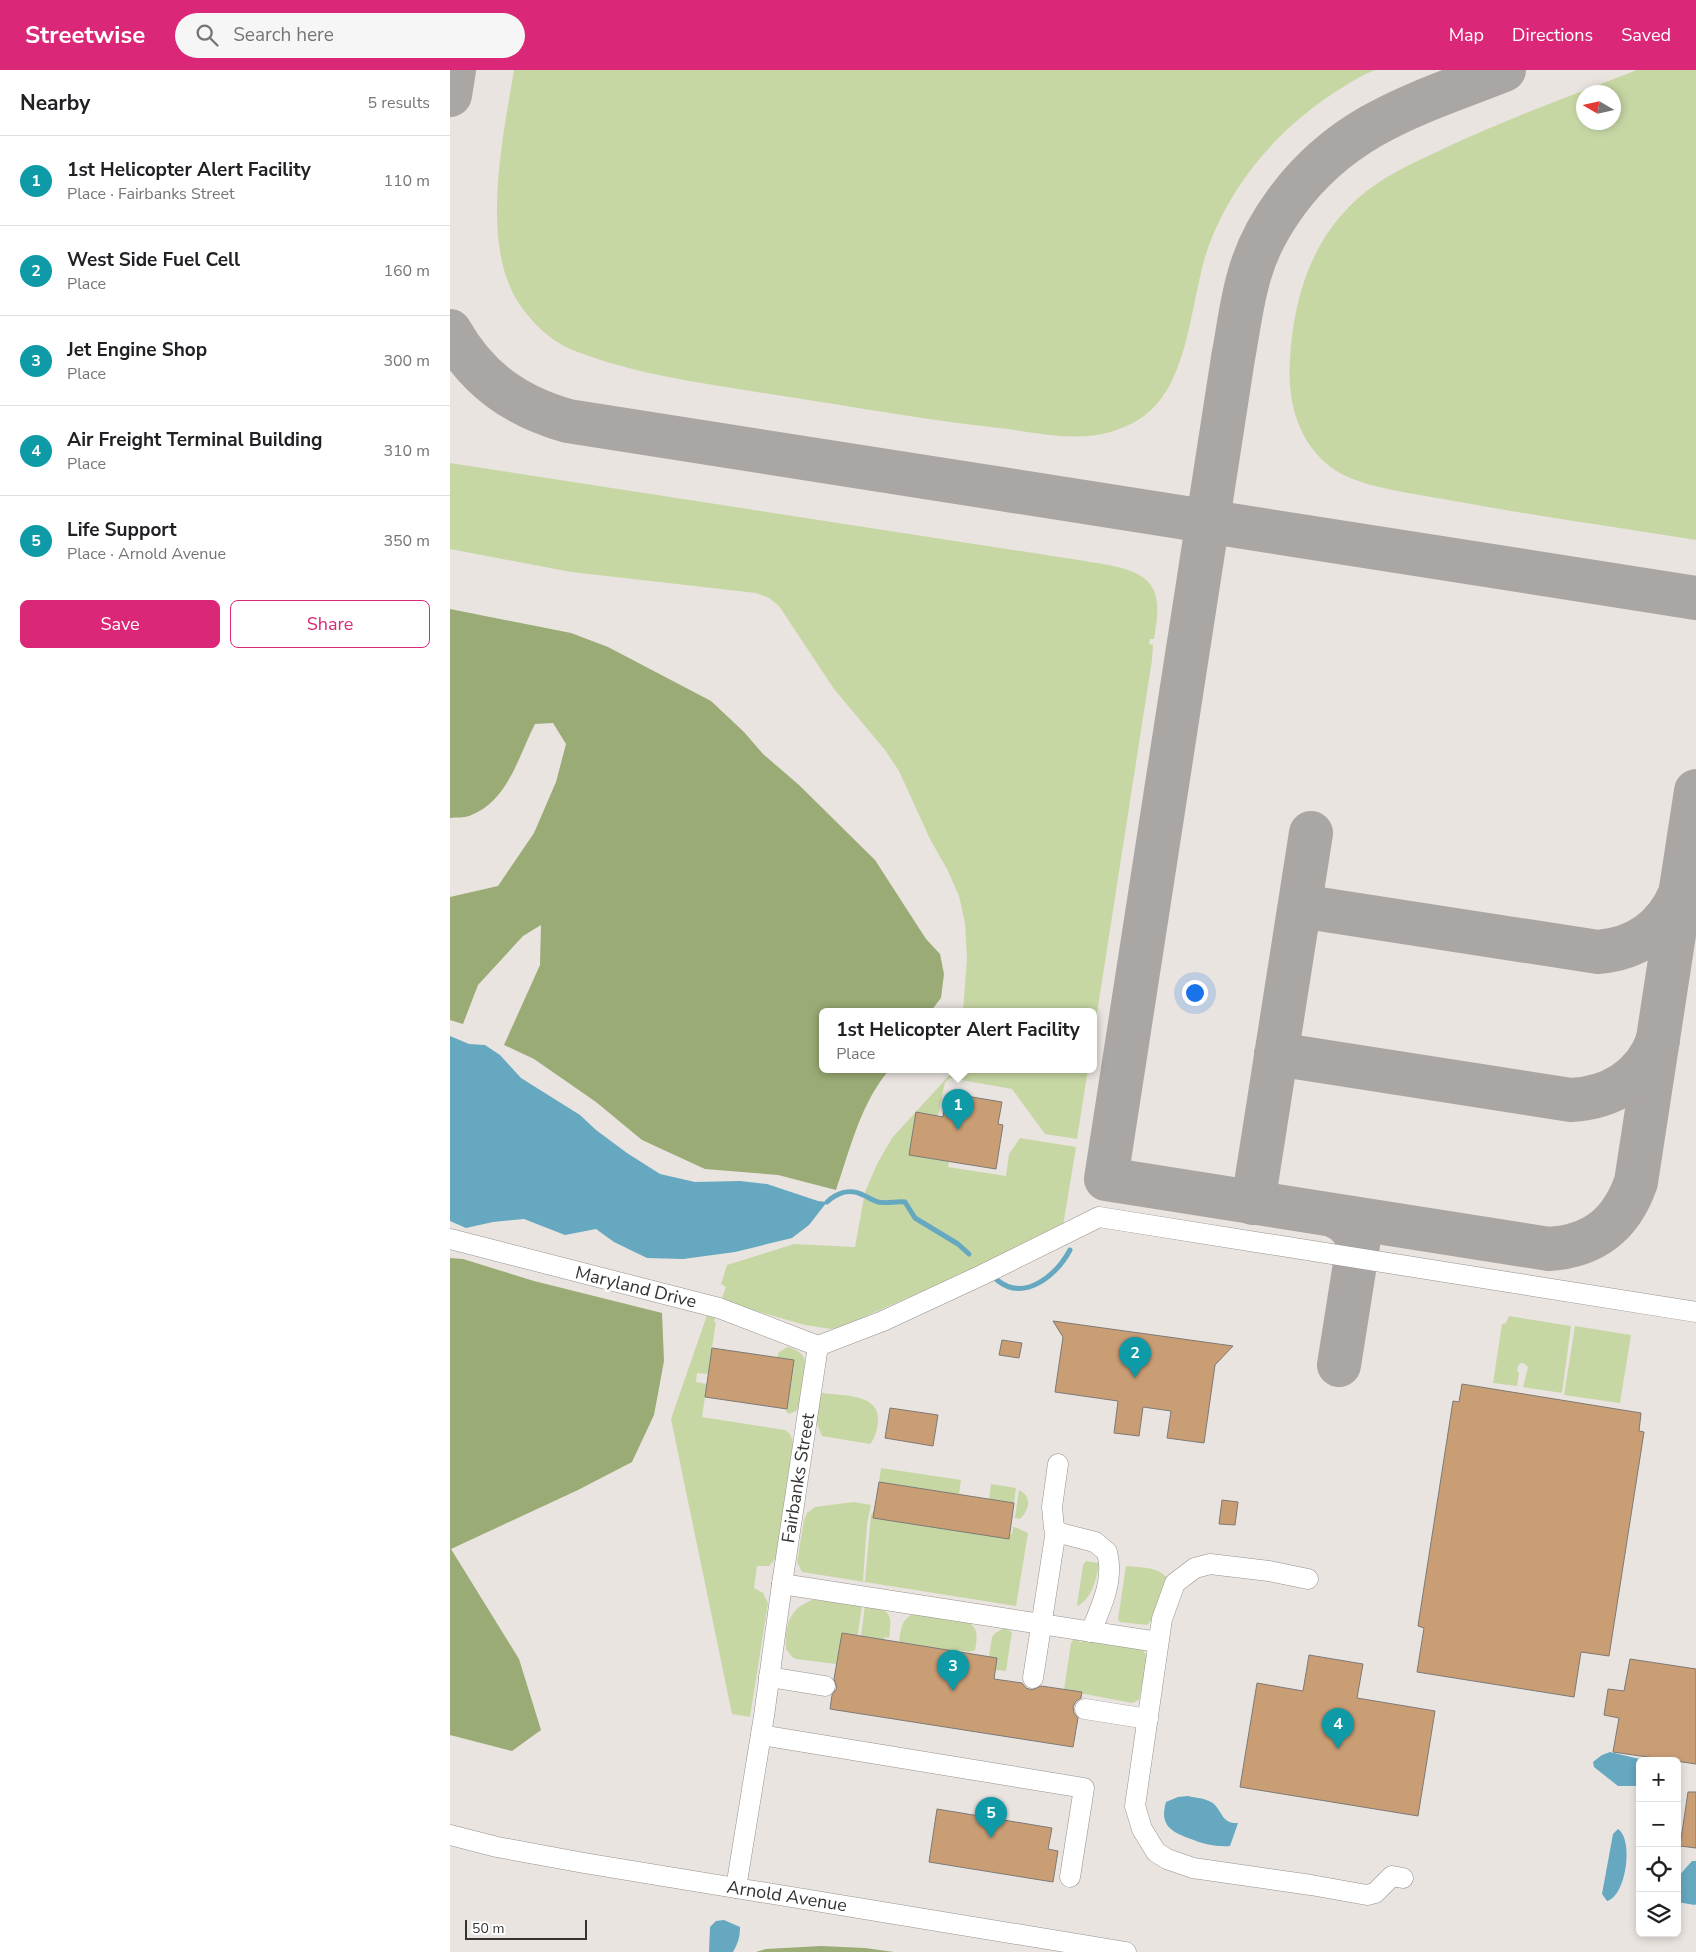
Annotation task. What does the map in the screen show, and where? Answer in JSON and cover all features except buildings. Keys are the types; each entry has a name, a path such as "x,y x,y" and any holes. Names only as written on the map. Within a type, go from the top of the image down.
{"street":[{"path":"818,1346 883,1321 1099,1217 1696,1312"},
{"name":"Maryland Drive","path":"450,1239 719,1308 818,1346"},
{"name":"Fairbanks Street","path":"736,1888 818,1346"},
{"path":"1058,1464 1052,1507 1054,1528 1060,1533 1095,1542 1107,1552 1110,1571 1102,1603 1091,1632"},
{"path":"1033,1678 1056,1530"},
{"path":"1308,1579 1269,1571 1210,1564 1195,1568 1175,1583 1162,1619 1135,1806 1142,1829 1156,1852 1167,1859 1193,1868 1367,1895 1375,1893 1392,1876 1403,1878"},
{"path":"782,1584 1158,1642"},
{"path":"769,1677 825,1686"},
{"path":"1085,1709 1148,1719"},
{"path":"760,1735 1084,1788 1070,1877"},
{"name":"Arnold Avenue","path":"450,1835 574,1861 1126,1952"}],"green space":[{"path":"514,70 1375,70 1340,89 1298,120 1279,137 1246,176 1219,221 1209,245 1180,361 1160,401 1144,416 1117,430 1095,435 1068,436 924,418 680,379 616,365 567,348 551,338 537,326 520,305 508,281 500,253 497,222 500,158"},
{"path":"1637,70 1696,70 1696,540 1406,493 1349,478 1338,472 1314,450 1298,423 1291,393 1290,376 1295,314 1308,270 1327,234 1345,211 1360,197 1400,170 1492,127 1576,94 1576,130 1621,130 1621,85 1599,85"},
{"path":"450,463 1085,561 1127,570 1146,579 1156,597 1157,608 1154,639 1150,639 1149,644 1153,645 1152,660 1097,1013 1097,1008 963,1008 967,959 965,923 959,896 948,871 930,839 899,771 885,750 834,689 779,606 769,598 756,593 571,572 450,549"},
{"path":"450,609 571,633 608,647 711,701 744,732 763,754 799,785 875,860 926,939 940,954 944,974 941,998 933,1008 819,1008 819,1073 887,1073 871,1096 857,1126 836,1190 778,1175 705,1169 642,1140 596,1102 534,1059 504,1045 540,965 541,925 523,936 478,985 463,1024 450,1020 450,897 498,886 534,833 556,782 566,744 553,723 535,724 510,777 503,789 493,800 469,816 450,818"},
{"path":"951,1073 1087,1073 1077,1139 1045,1134 1012,1089 950,1078 945,1082 938,1116 916,1113 909,1155 949,1162 948,1167 1006,1176 1009,1154 1020,1138 1076,1147 1063,1226 957,1276 839,1328 831,1329 805,1325 721,1301 726,1287 721,1284 727,1265 794,1244 855,1247 865,1192 877,1164 892,1138"},
{"path":"450,1258 463,1259 534,1281 662,1313 664,1361 654,1415 632,1462 578,1490 451,1549 519,1659 541,1730 512,1751 450,1735"},
{"path":"707,1315 715,1318 714,1322 716,1322 708,1374 697,1373 696,1382 707,1384 702,1417 785,1430 790,1434 793,1442 776,1558 769,1566 757,1566 754,1588 763,1593 768,1603 750,1717 732,1714 671,1419"},
{"path":"1509,1316 1571,1326 1562,1393 1523,1387 1528,1367 1521,1363 1517,1370 1519,1373 1517,1386 1493,1383 1502,1324 1506,1323"},
{"path":"1575,1326 1631,1335 1620,1403 1564,1395"},
{"path":"788,1347 801,1354 805,1362 799,1408 789,1414 786,1411 794,1360 777,1358 779,1352"},
{"path":"820,1394 859,1398 873,1406 877,1413 878,1422 876,1434 870,1444 822,1436 816,1421"},
{"path":"881,1468 961,1480 959,1494 879,1482"},
{"path":"991,1484 1016,1488 1014,1503 989,1499"},
{"path":"1019,1490 1028,1500 1026,1512 1020,1519 1011,1517 1015,1517"},
{"path":"854,1502 871,1505 867,1524 863,1581 865,1581 871,1515 874,1510 1012,1534 1013,1528 1010,1526 1028,1533 1016,1606 802,1572 797,1562 804,1520 807,1513 815,1507"},
{"path":"1086,1561 1099,1563 1095,1581 1090,1592 1078,1606 1083,1565"},
{"path":"1126,1566 1154,1569 1167,1578 1151,1621 1147,1625 1120,1622 1118,1619"},
{"path":"819,1598 820,1601 824,1599 862,1605 858,1634 838,1655 836,1664 796,1659 786,1649 787,1630 792,1616 802,1605"},
{"path":"865,1605 880,1609 888,1614 890,1617 889,1638 885,1637 884,1640 861,1636"},
{"path":"913,1614 970,1623 976,1632 975,1650 969,1652 959,1650 959,1652 899,1642 904,1622"},
{"path":"1005,1628 1012,1632 1006,1671 987,1669 992,1637 995,1633"},
{"path":"1079,1639 1079,1642 1083,1640 1143,1650 1147,1657 1139,1700 1132,1703 1064,1690 1071,1643 1073,1640"},
{"path":"821,1946 865,1948 894,1952 756,1952 766,1949"}],"water":[{"path":"450,1036 469,1044 485,1045 500,1055 521,1078 580,1115 596,1130 627,1153 660,1174 695,1182 740,1181 767,1184 818,1201 827,1202 809,1225 792,1238 735,1252 683,1259 647,1258 614,1242 596,1229 565,1235 524,1219 493,1222 466,1228 450,1221"},
{"path":"1610,1752 1636,1758 1636,1786 1618,1786 1594,1767 1593,1762"},
{"path":"1188,1796 1211,1802 1225,1819 1232,1823 1238,1823 1230,1846 1215,1846 1200,1842 1178,1834 1169,1827 1164,1817 1166,1802 1178,1797"},
{"path":"1618,1829 1623,1835 1626,1844 1626,1867 1619,1889 1614,1897 1607,1901 1602,1894 1613,1834"},
{"path":"1692,1861 1696,1861 1695,1905 1681,1903 1681,1873"},
{"path":"724,1920 740,1927 736,1946 733,1952 709,1952 710,1927 716,1921"}],"waterway":[{"path":"827,1202 844,1192 858,1193 878,1202 905,1202 915,1218 958,1244 969,1254"},
{"path":"997,1280 1008,1286 1018,1288 1029,1287 1039,1283 1057,1268 1070,1250"}],"taxiway":[{"path":"450,95 454,70"},
{"path":"1504,70 1412,106 1358,134 1333,152 1309,174 1287,201 1269,229 1255,259 1243,299 1233,358 1106,1179 1549,1249 1565,1247 1592,1238 1614,1221 1630,1197 1636,1182 1696,791"},
{"path":"450,331 472,363 499,388 514,399 549,415 568,421 1696,598"},
{"path":"1253,1203 1311,833"},
{"path":"1300,906 1598,952 1625,947 1648,935 1666,917 1680,894"},
{"path":"1276,1054 1571,1100 1599,1095 1624,1084 1644,1066 1658,1040"},
{"path":"1336,1217 1351,1228 1358,1245 1339,1365"}],"place":[{"name":"1st Helicopter Alert Facility","path":"958,1130"},
{"name":"West Side Fuel Cell","path":"1135,1378"},
{"name":"Jet Engine Shop","path":"953,1691"},
{"name":"Air Freight Terminal Building","path":"1338,1749"},
{"name":"Life Support","path":"991,1838"}]}
